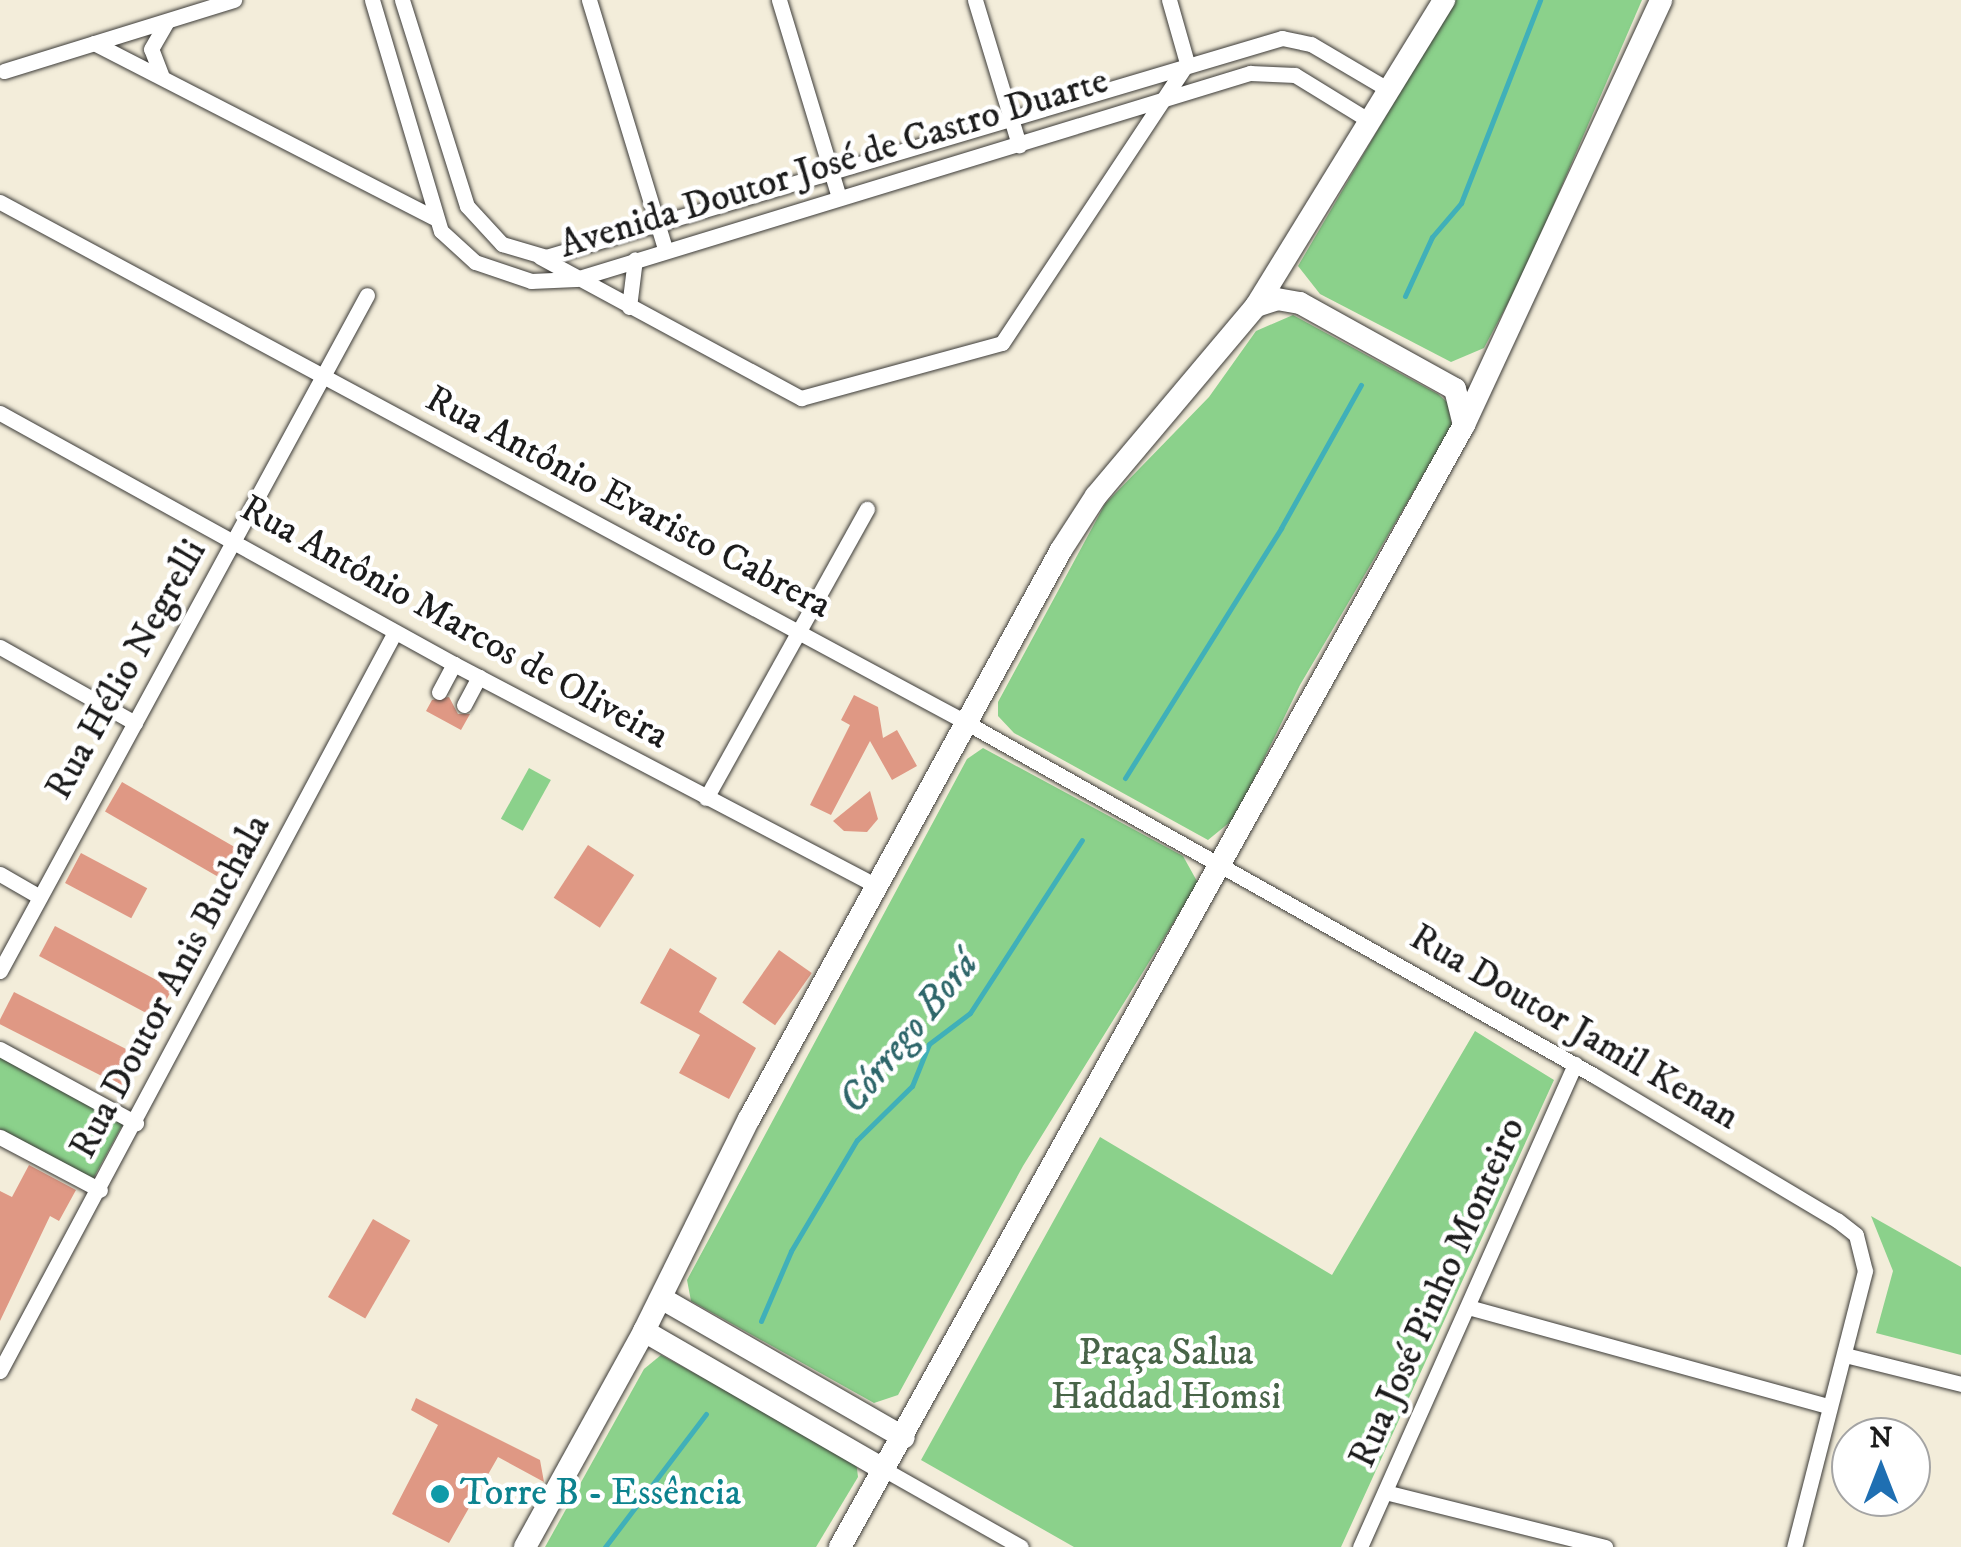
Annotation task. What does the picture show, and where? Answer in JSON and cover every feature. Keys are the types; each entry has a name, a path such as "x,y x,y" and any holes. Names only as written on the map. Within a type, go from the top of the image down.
{"main road":[{"path":"525,1547 644,1331 749,1118 1096,496 1256,306 1384,87 1444,0"},
{"path":"840,1547 1223,865 1490,376 1660,0"},
{"path":"1284,260 1287,283 1300,303"},
{"path":"1256,306 1277,298 1300,303 1455,389 1464,424"},
{"path":"1455,389 1490,376"},
{"path":"660,1298 904,1438"},
{"path":"644,1331 885,1470"}],"street":[{"path":"4,71 234,0"},
{"name":"Avenida Doutor José de Castro Duarte","path":"372,0 433,217 462,252 490,270 531,281 576,279 1250,73 1283,71"},
{"name":"Avenida Doutor José de Castro Duarte","path":"402,0 458,186 477,224 502,244 536,256 558,256 1011,120 1188,62 1282,38"},
{"path":"589,0 665,249"},
{"path":"779,0 839,197"},
{"path":"975,0 1019,145"},
{"path":"536,256 801,398 1002,342 1188,62 1170,0"},
{"path":"162,78 152,48 166,21"},
{"path":"1365,118 1283,71 1282,38 1310,44 1384,87"},
{"path":"94,43 433,217"},
{"path":"399,198 458,186"},
{"name":"Rua Antônio Evaristo Cabrera","path":"0,202 796,630 1223,865"},
{"path":"630,307 635,259"},
{"name":"Rua Hélio Negrelli","path":"0,971 367,295"},
{"name":"Rua Antônio Marcos de Oliveira","path":"0,414 454,664 878,887"},
{"path":"706,798 796,630 867,509"},
{"name":"Rua Doutor Anis Buchala","path":"0,1371 136,1123 395,632"},
{"path":"0,648 135,722"},
{"path":"439,692 454,664"},
{"path":"464,705 479,677"},
{"name":"Rua Doutor Jamil Kenan","path":"1223,865 1574,1064 1837,1220 1856,1235 1865,1270 1844,1355"},
{"path":"0,874 40,896"},
{"path":"0,1049 136,1123"},
{"name":"Rua José Pinho Monteiro","path":"1360,1547 1574,1064"},
{"path":"0,1136 100,1190"},
{"path":"1468,1307 1828,1406"},
{"path":"1794,1547 1844,1355 1961,1384"},
{"path":"885,1470 1020,1547"},
{"path":"1385,1492 1605,1547"}],"green space":[{"path":"1454,0 1642,0 1525,271 1484,348 1451,362 1320,294 1298,266"},
{"path":"1293,315 1438,394 1447,402 1452,426 1300,685 1235,818 1208,840 1014,733 998,716 998,702 1105,504 1209,397 1256,331"},
{"path":"983,748 1183,856 1198,883 1023,1166 898,1395 874,1403 691,1301 687,1280 967,759"},
{"path":"529,768 551,780 523,831 501,819"},
{"name":"Praça Salua Haddad Homsi","path":"1475,1031 1554,1080 1341,1547 1074,1547 921,1460 1100,1137 1332,1275"},
{"path":"0,1055 124,1122 93,1179 0,1129"},
{"path":"1871,1216 1961,1267 1961,1355 1876,1333 1893,1271"},
{"path":"661,1355 856,1461 858,1477 816,1547 545,1547 644,1369"}],"building":[{"path":"854,695 878,707 883,738 897,730 917,766 892,780 870,741 831,815 810,805 850,725 841,720"},
{"path":"449,697 458,714 470,714 461,730 426,711 432,700"},
{"path":"122,782 246,854 229,883 105,811"},
{"path":"870,791 878,819 867,832 844,831 833,821"},
{"path":"588,845 634,875 600,928 554,898"},
{"path":"81,853 147,888 131,918 65,883"},
{"path":"55,926 172,988 156,1018 39,956"},
{"path":"670,948 717,978 699,1012 756,1048 729,1099 679,1073 700,1035 640,1003"},
{"path":"779,950 812,973 775,1025 742,1002"},
{"path":"14,992 138,1055 122,1086 0,1024"},
{"path":"29,1165 76,1190 59,1221 50,1216 0,1321 0,1191 12,1197"},
{"path":"373,1219 410,1240 365,1318 328,1297"},
{"path":"416,1398 540,1460 544,1482 498,1457 449,1543 392,1514 438,1425 411,1410"}],"waterway":[{"name":"Córrego Borá","path":"1405,296 1432,237 1461,203 1540,0"},
{"name":"Córrego Borá","path":"1125,778 1281,528 1361,385"},
{"name":"Córrego Borá","path":"761,1321 791,1251 857,1140 912,1086 929,1044 970,1013 1082,840"},
{"name":"Córrego Borá","path":"605,1547 706,1414"}],"place":[{"name":"Torre B - Essência","path":"440,1494"}]}
